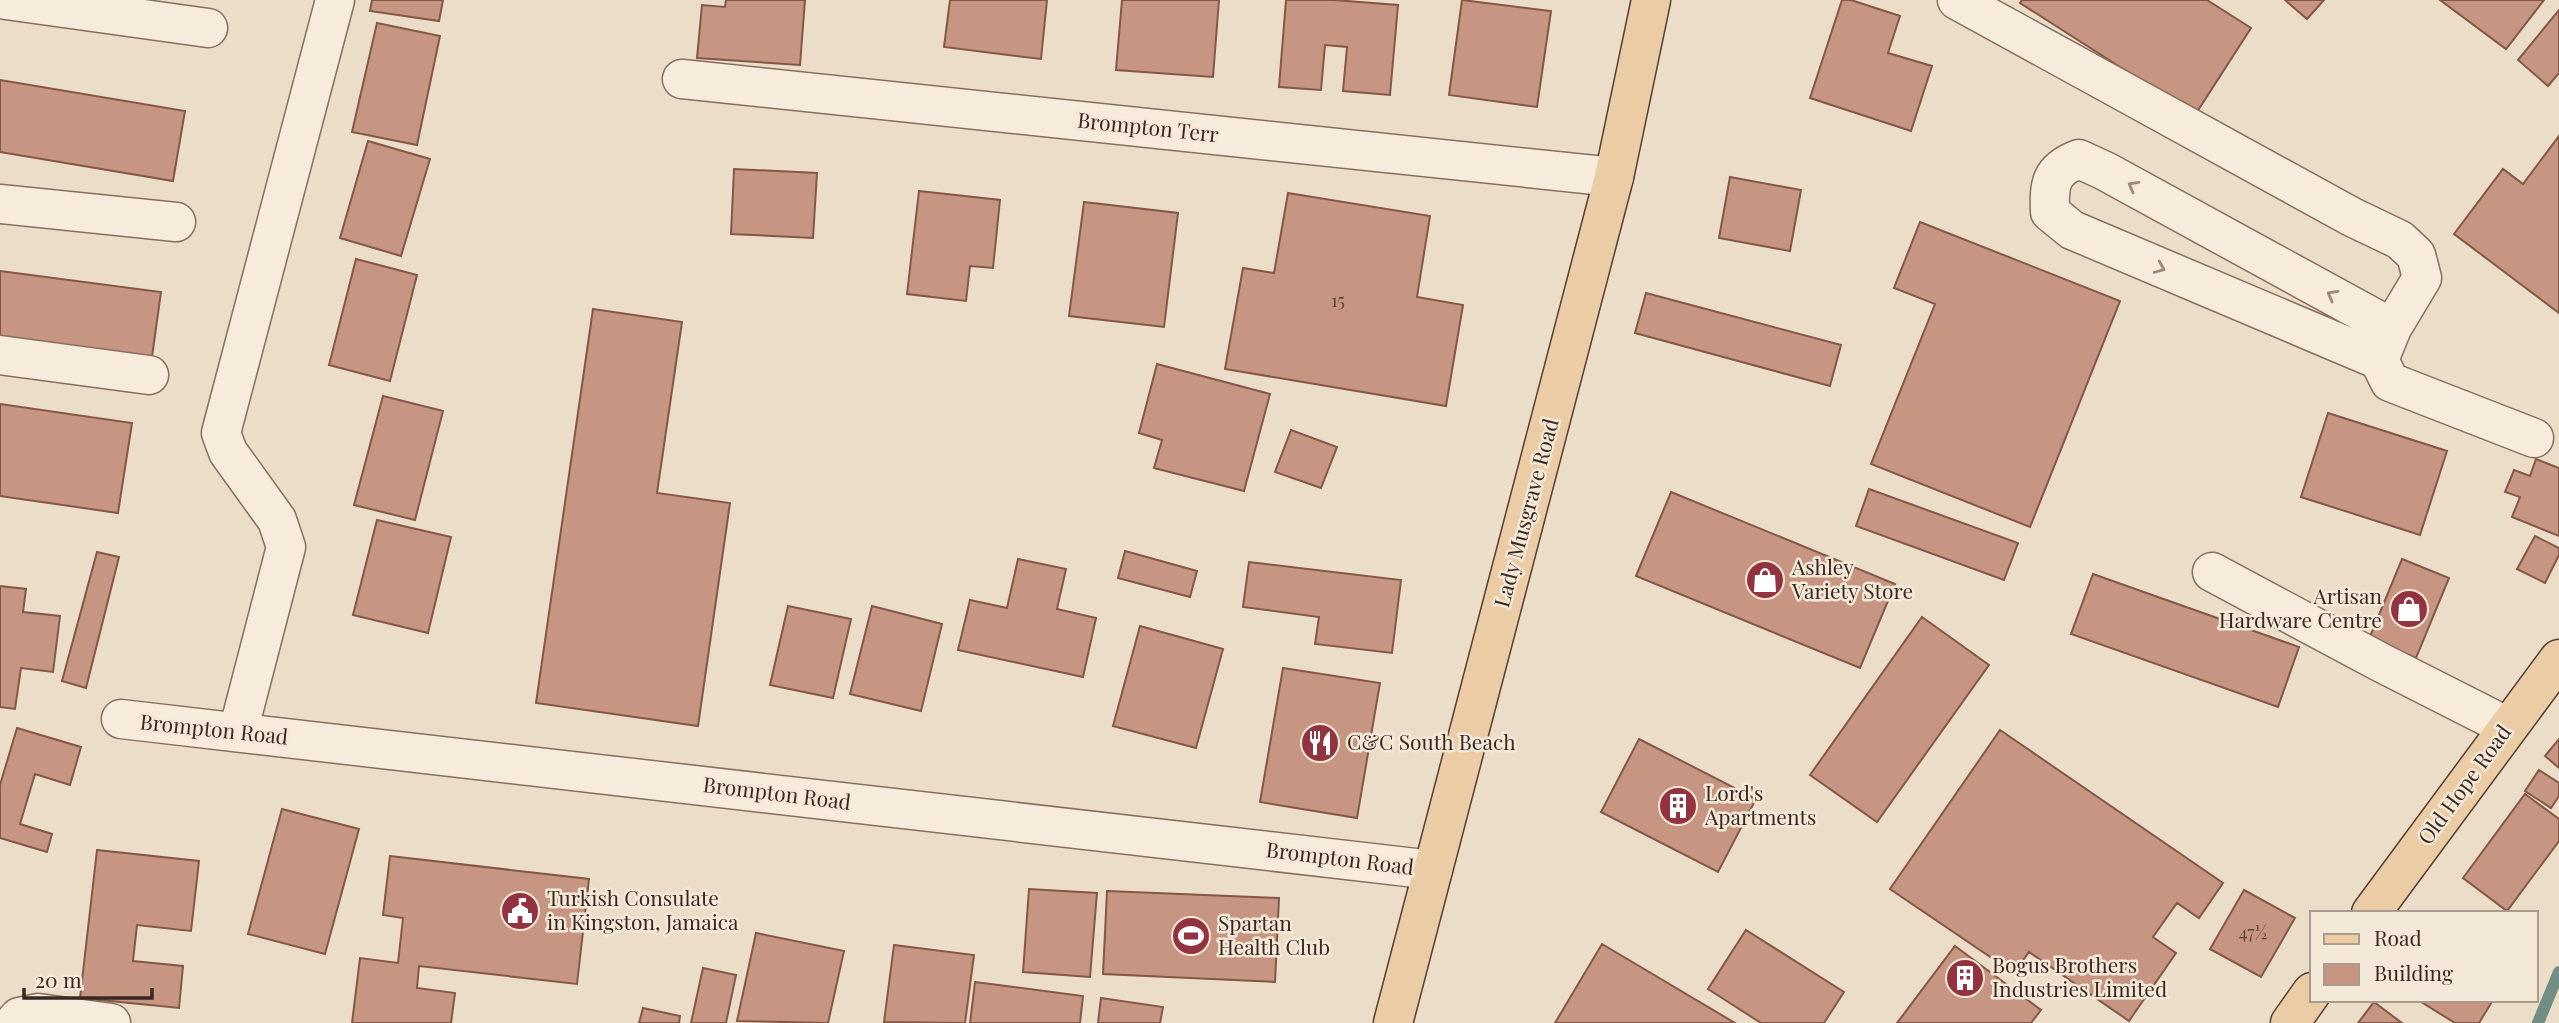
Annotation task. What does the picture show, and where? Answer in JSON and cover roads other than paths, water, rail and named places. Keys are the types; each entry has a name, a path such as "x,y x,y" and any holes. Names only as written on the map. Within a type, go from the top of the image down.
{"main road":[{"name":"Lady Musgrave Road","path":"1393,1023 1614,177 1651,0"},
{"name":"Old Hope Road","path":"2372,911 2559,659"},
{"path":"2290,1023 2310,995"}],"street":[{"path":"6,0 208,28"},
{"path":"238,733 286,547 277,520 228,452 221,433 335,0"},
{"path":"1957,0 2351,217 2400,240 2416,255 2423,278 2386,344 2390,382 2534,438"},
{"name":"Brompton Terr","path":"682,79 1614,177"},
{"path":"2079,159 2117,177 2386,344 2071,230 2050,212 2049,187 2063,165 2079,159"},
{"path":"0,204 176,222"},
{"path":"0,355 149,375"},
{"path":"2212,572 2508,727"},
{"name":"Brompton Road","path":"121,719 1433,870"},
{"path":"14,1023 19,1017 38,1013 111,1023"}],"waterway":[{"path":"2538,1023 2559,972"}],"place":[{"name":"Ashley Variety Store","path":"1765,580"},
{"name":"Artisan Hardware Centre","path":"2409,609"},
{"name":"C&C South Beach","path":"1320,743"},
{"name":"Lord's Apartments","path":"1678,806"},
{"name":"Turkish Consulate in Kingston, Jamaica","path":"520,911"},
{"name":"Spartan Health Club","path":"1191,936"},
{"name":"Bogus Brothers Industries Limited","path":"1965,978"}]}
